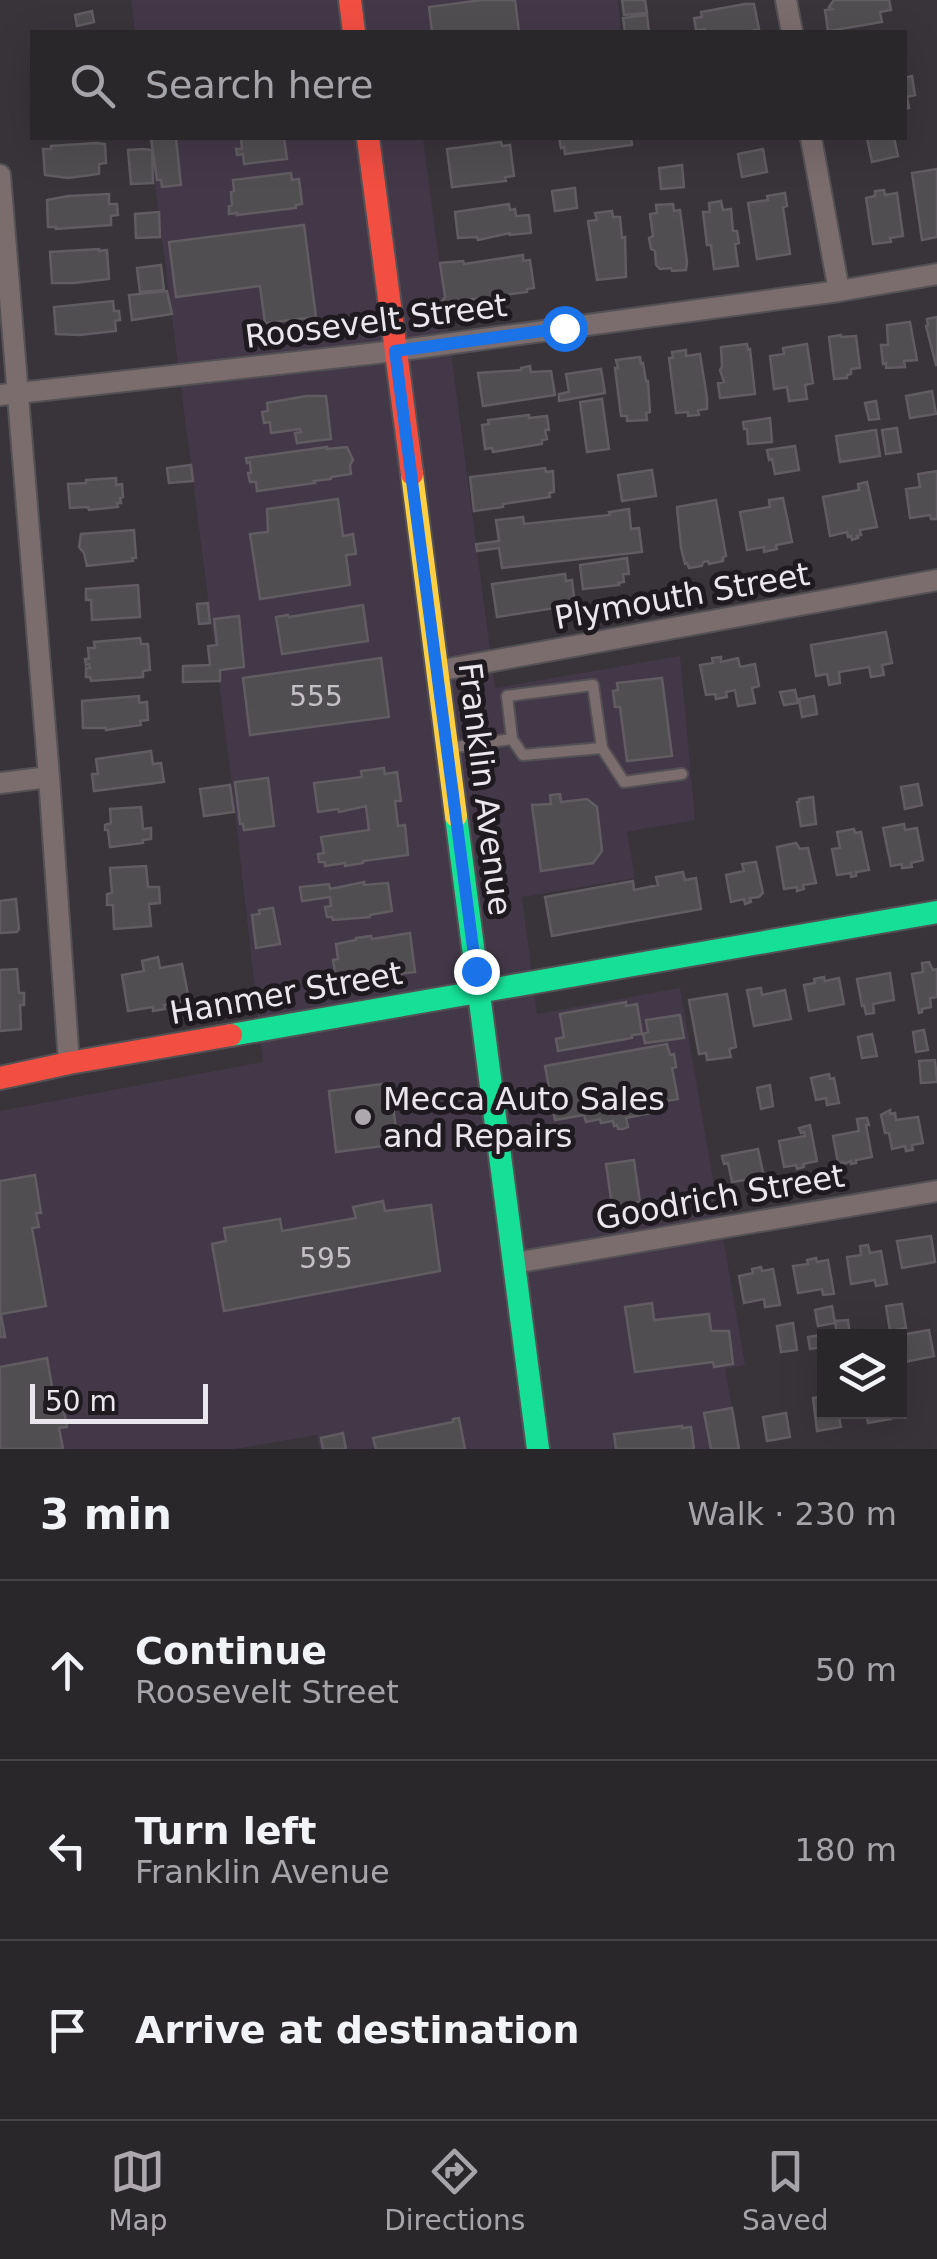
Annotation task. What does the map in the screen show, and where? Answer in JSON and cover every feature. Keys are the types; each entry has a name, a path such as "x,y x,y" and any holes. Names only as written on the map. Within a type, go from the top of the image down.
{"main road":[{"path":"350,0 354,30"},
{"name":"Franklin Avenue","path":"368,140 538,1449"},
{"name":"Hanmer Street","path":"0,1078 937,912"}],"street":[{"path":"786,0 792,30"},
{"path":"811,140 839,291"},
{"path":"0,175 8,394 49,777 69,1063"},
{"name":"Roosevelt Street","path":"8,394 395,351 839,291 937,274"},
{"name":"Plymouth Street","path":"437,671 937,580"},
{"path":"0,783 49,777"},
{"name":"Goodrich Street","path":"514,1263 937,1191"}],"lane":[{"path":"602,748 522,756 512,739 506,696 593,684 602,748 624,782 682,774"},
{"path":"447,748 512,739"}],"shaded area":[{"path":"131,0 618,0 621,30 135,30"},
{"path":"149,140 423,140 495,688 680,656 695,820 627,832 635,878 522,897 537,1014 680,988 745,1365 725,1369 739,1449 320,1449 317,1435 235,1449 0,1449 0,1111 263,1062 232,785"}],"building":[{"path":"515,0 519,30 432,30 429,7"},
{"path":"622,0 645,0 647,13 624,15"},
{"path":"834,0 889,0 891,10 880,12 882,22 828,30 825,10 832,9 829,7"},
{"path":"754,4 759,29 696,30 694,18 702,17 701,12"},
{"path":"92,11 94,22 77,26 75,15"},
{"path":"647,15 649,30 625,30 623,18"},
{"path":"912,76 915,95 907,97 907,77"},
{"path":"151,140 176,140 181,185 162,187 161,180 157,180"},
{"path":"241,140 284,140 287,159 244,164 243,154 237,155 236,149 242,149"},
{"path":"559,140 631,140 632,145 565,154 564,147 561,148"},
{"path":"867,140 894,140 898,156 872,162"},
{"path":"501,142 502,146 510,145 514,176 505,177 506,181 452,187 447,149"},
{"path":"105,144 106,163 99,164 99,174 68,178 45,175 43,149"},
{"path":"763,149 767,172 742,177 738,154"},
{"path":"128,150 152,150 153,183 131,184"},
{"path":"682,165 684,187 661,189 659,168"},
{"path":"937,169 937,237 922,240 912,173"},
{"path":"291,173 292,180 299,179 302,204 296,208 229,214 233,180"},
{"path":"575,188 577,208 555,211 552,191"},
{"path":"884,190 885,195 897,193 903,236 873,244 866,198"},
{"path":"785,193 787,206 783,207 790,254 757,259 748,203"},
{"path":"109,194 109,204 117,204 118,215 111,216 111,225 48,227 47,200"},
{"path":"721,201 723,210 731,209 733,231 737,231 738,266 714,269 703,212 710,212 709,203"},
{"path":"509,204 516,216 529,215 531,233 478,240 458,238 455,212"},
{"path":"673,204 674,211 680,210 686,270 660,269 651,249 650,214 657,213 656,205"},
{"path":"612,211 613,217 620,217 622,238 625,237 626,277 597,280 588,221 597,220 595,213"},
{"path":"159,212 160,237 136,238 135,214"},
{"path":"304,225 316,317 265,323 260,286 176,297 169,242"},
{"path":"107,250 109,279 52,283 50,252"},
{"path":"523,255 523,261 530,260 534,288 527,292 449,305 442,301 445,297 440,263 464,264"},
{"path":"161,265 164,290 140,292 137,268"},
{"path":"167,291 172,314 132,320 129,295"},
{"path":"113,301 120,320 115,321 116,331 56,334 54,307"},
{"path":"937,317 936,365 926,326 927,319"},
{"path":"910,322 917,360 904,361 905,367 886,368 881,345 888,345 887,325"},
{"path":"856,336 860,368 851,369 847,378 834,379 829,337"},
{"path":"747,344 755,394 720,398 718,383 724,382 721,347"},
{"path":"807,344 813,383 805,385 807,399 789,401 787,387 774,389 770,356 784,354 783,348"},
{"path":"686,350 686,356 700,354 707,409 698,410 699,415 676,413 669,358 673,358 672,352"},
{"path":"640,357 648,381 650,412 646,413 647,420 627,421 627,416 621,416 616,360"},
{"path":"530,366 531,372 551,371 555,395 483,406 478,373"},
{"path":"601,369 605,393 559,401 559,394 569,392 566,374"},
{"path":"932,391 936,414 910,418 906,396"},
{"path":"326,396 331,439 297,443 295,433 300,429 271,433 270,422 264,423 262,412 268,411 267,403"},
{"path":"602,399 609,449 587,452 580,402"},
{"path":"876,401 879,419 869,420 865,403"},
{"path":"547,416 549,430 545,430 547,439 542,444 493,452 492,448 485,449 482,425 489,424 488,420"},
{"path":"770,418 772,442 748,444 743,422"},
{"path":"897,428 901,452 886,454 882,430"},
{"path":"876,430 880,456 840,462 836,436"},
{"path":"795,446 799,470 775,474 767,450"},
{"path":"347,447 353,460 351,474 257,491 256,482 250,482 250,462 246,458"},
{"path":"191,465 193,481 169,483 167,468"},
{"path":"545,468 546,472 553,471 554,492 549,493 550,497 474,511 470,477"},
{"path":"652,470 656,496 622,501 618,475"},
{"path":"937,471 937,519 930,515 910,518 906,489 920,487 918,474"},
{"path":"116,478 116,485 122,484 123,497 118,507 70,508 68,484"},
{"path":"867,482 877,527 860,530 861,535 852,540 847,532 830,536 823,497 859,490 858,484"},
{"path":"783,498 792,542 764,552 764,547 747,550 740,512 770,507 769,500"},
{"path":"338,499 343,536 353,534 356,554 346,555 350,585 260,599 250,534 268,532 267,509"},
{"path":"716,500 726,556 723,561 703,562 702,566 689,568 681,548 677,507"},
{"path":"629,509 631,529 639,528 642,552 502,568 499,548 477,551 476,544 499,541 496,520 523,517 524,524 610,515 609,512"},
{"path":"134,530 133,561 87,566 79,547 81,534"},
{"path":"627,558 629,574 623,574 624,582 583,589 580,565"},
{"path":"565,574 566,581 572,580 575,605 497,617 492,584"},
{"path":"138,585 140,617 92,620 86,589"},
{"path":"208,603 210,623 199,624 197,604"},
{"path":"363,605 368,641 282,654 276,617"},
{"path":"239,616 244,667 220,670 220,681 183,682 183,666 210,665 208,646 217,645 214,619"},
{"path":"886,632 892,663 882,665 884,675 871,677 869,667 839,672 840,683 829,685 827,674 816,676 811,645"},
{"path":"140,638 141,644 148,644 150,670 143,671 143,677 91,681 86,677 86,668 90,668 85,659 89,659 88,648 95,648 94,642"},
{"path":"721,657 721,662 738,658 740,667 755,664 759,686 752,688 755,703 738,706 735,690 716,699 715,694 706,695 700,665"},
{"path":"381,658 389,717 250,735 243,678"},
{"path":"662,678 672,756 627,761 620,707 615,707 613,691 618,690 617,683"},
{"path":"795,690 798,703 784,705 780,692"},
{"path":"139,696 139,703 147,702 148,720 140,721 141,725 106,730 83,728 82,701"},
{"path":"814,696 817,714 802,717 799,699"},
{"path":"151,751 153,764 161,763 164,782 94,791 92,774 98,774 96,759"},
{"path":"384,768 385,774 397,772 401,801 395,801 398,826 405,825 408,855 325,866 325,862 319,862 318,854 324,853 321,837 369,830 366,806 318,812 314,783 362,777 361,771"},
{"path":"268,778 274,826 244,830 235,782"},
{"path":"918,784 922,805 905,809 901,787"},
{"path":"230,785 234,812 204,816 200,789"},
{"path":"560,794 561,802 587,799 597,807 602,851 593,863 541,871 532,805 551,804 550,795"},
{"path":"813,797 816,824 801,826 797,802"},
{"path":"141,807 143,829 151,828 151,839 110,847 105,825 111,823 110,809"},
{"path":"904,824 905,830 917,828 923,860 902,868 902,864 891,866 883,828"},
{"path":"854,829 855,833 861,832 869,870 851,877 851,873 837,875 832,849 840,848 837,832"},
{"path":"796,843 800,849 808,848 816,883 803,885 804,889 797,891 797,887 784,889 777,847"},
{"path":"756,862 763,893 745,904 744,899 731,902 726,875 744,871 742,864"},
{"path":"146,866 148,887 159,887 160,903 149,904 151,926 114,929 113,905 107,905 107,894 112,893 110,868"},
{"path":"683,872 685,880 696,878 701,909 552,936 545,897 633,881 634,890 658,885 656,877"},
{"path":"364,882 388,883 392,911 333,920 327,917 325,907 331,906 330,897 302,901 300,887 329,884 330,889"},
{"path":"16,899 19,929 0,933 0,901"},
{"path":"273,908 280,944 256,948 252,915"},
{"path":"410,933 415,972 337,986 333,960 338,959 336,944"},
{"path":"158,957 160,968 182,964 189,1000 164,1005 165,1009 128,1011 122,975 144,971 142,961"},
{"path":"929,962 933,970 937,969 937,997 930,998 931,1007 919,1013 912,974 923,972 922,963"},
{"path":"17,969 19,993 24,993 21,1029 0,1031 0,970"},
{"path":"890,973 894,1000 873,1004 874,1013 866,1014 857,979"},
{"path":"824,977 825,981 839,978 844,1004 809,1011 804,985"},
{"path":"761,988 762,995 785,990 791,1019 754,1026 747,990"},
{"path":"727,994 736,1047 729,1049 731,1057 707,1060 706,1053 699,1054 689,1000"},
{"path":"626,1002 626,1006 637,1004 642,1034 558,1051 556,1039 564,1037 560,1014"},
{"path":"680,1015 684,1038 645,1043 646,1020"},
{"path":"924,1030 928,1050 916,1052 913,1032"},
{"path":"872,1034 877,1056 862,1058 858,1037"},
{"path":"667,1044 670,1055 674,1054 676,1067 672,1068 678,1099 654,1103 656,1112 626,1118 628,1127 623,1129 614,1126 613,1121 586,1122 584,1115 555,1120 545,1066"},
{"path":"935,1060 937,1082 921,1083 919,1061"},
{"path":"829,1074 830,1079 834,1078 839,1103 827,1105 826,1098 816,1100 811,1078"},
{"name":"Mecca Auto Sales and Repairs","path":"390,1083 398,1144 336,1152 329,1091"},
{"path":"770,1085 773,1106 761,1109 757,1088"},
{"path":"890,1110 896,1120 918,1117 923,1143 912,1145 913,1150 906,1151 905,1146 892,1149 881,1115"},
{"path":"867,1118 872,1157 851,1164 838,1163 833,1136 859,1131 857,1119"},
{"path":"810,1125 817,1161 797,1169 796,1165 784,1167 779,1141 805,1136 799,1128"},
{"path":"758,1149 764,1177 732,1182 728,1163 724,1164 722,1156"},
{"path":"634,1160 640,1202 612,1206 606,1164"},
{"path":"35,1175 41,1213 36,1213 39,1227 32,1228 46,1306 1,1314 5,1337 0,1337 0,1181"},
{"path":"655,1200 656,1209 613,1215 612,1207"},
{"path":"383,1201 385,1211 431,1205 440,1271 224,1311 212,1244 226,1241 224,1228 280,1219 282,1231 356,1218 353,1207"},
{"path":"931,1236 935,1262 902,1268 897,1241"},
{"path":"868,1245 870,1253 881,1251 887,1284 876,1286 875,1280 851,1284 847,1257 861,1255 860,1246"},
{"path":"816,1258 817,1262 828,1260 834,1294 823,1295 822,1289 798,1293 793,1266 808,1264 807,1260"},
{"path":"761,1267 762,1271 773,1269 780,1305 765,1307 764,1299 744,1303 739,1276"},
{"path":"652,1303 654,1320 709,1314 711,1331 729,1331 733,1364 714,1367 713,1362 635,1372 625,1307"},
{"path":"902,1304 906,1328 890,1329 886,1306"},
{"path":"832,1306 835,1323 818,1326 815,1310"},
{"path":"848,1320 849,1329 836,1329 835,1321"},
{"path":"793,1323 797,1350 781,1352 777,1326"},
{"path":"929,1330 934,1356 907,1362 907,1334"},
{"path":"817,1336 817,1348 810,1349 808,1337"},
{"path":"47,1358 55,1404 62,1402 67,1427 59,1428 63,1449 0,1449 0,1367"},
{"path":"817,1397 817,1419 839,1419 841,1427 817,1431 813,1398"},
{"path":"732,1408 739,1449 711,1449 704,1413"},
{"path":"786,1413 790,1437 767,1441 763,1417"},
{"path":"459,1418 465,1449 376,1449 373,1438"},
{"path":"691,1427 694,1449 616,1449 614,1434"},
{"path":"343,1433 346,1449 323,1449 321,1438"}],"traffic: fast":[{"path":"456,816 538,1449"},
{"path":"231,1035 937,912"}],"traffic: slow":[{"path":"412,474 456,816"}],"traffic: jam":[{"path":"350,0 354,30"},
{"path":"368,140 412,474"},
{"path":"0,1078 231,1035"}],"place":[{"name":"Mecca Auto Sales and Repairs","path":"363,1117"}],"route":[{"path":"476,971 395,351 564,328"}]}
